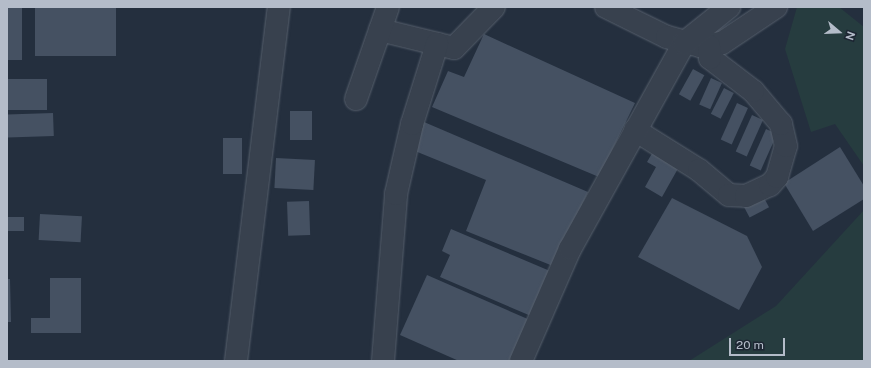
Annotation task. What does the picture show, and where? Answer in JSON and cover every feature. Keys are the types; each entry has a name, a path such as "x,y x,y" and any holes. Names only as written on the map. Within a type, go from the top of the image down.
{"street":[{"path":"236,361 279,7"},
{"path":"356,99 388,7"},
{"path":"380,30 454,48 494,7"},
{"path":"606,7 684,43 709,46 731,38 776,7"},
{"path":"521,361 570,249 684,43 729,7"},
{"path":"383,361 396,194 412,124 437,44"},
{"path":"635,130 700,170 729,195 746,196 770,185 777,177 786,146 781,124 753,91 710,58 709,46"}],"green space":[{"path":"797,7 839,7 864,27 864,166 835,124 811,132 785,49"},
{"path":"864,210 864,361 689,361 776,306"}],"building":[{"path":"7,7 22,7 22,60 7,60"},
{"path":"35,7 116,7 116,56 35,56"},
{"path":"484,34 635,103 599,177 432,107 448,71 464,77"},
{"path":"693,69 704,75 690,101 679,94"},
{"path":"711,78 722,83 710,109 699,104"},
{"path":"7,79 47,79 47,110 7,110"},
{"path":"724,88 734,93 721,119 711,114"},
{"path":"737,103 748,108 732,144 721,140"},
{"path":"290,111 312,111 312,140 290,140"},
{"path":"53,113 54,136 8,138 7,115"},
{"path":"752,115 763,120 747,156 736,152"},
{"path":"424,122 588,192 553,266 466,231 486,180 415,151"},
{"path":"766,129 777,134 761,170 750,166"},
{"path":"223,138 242,138 242,174 223,174"},
{"path":"840,147 864,186 864,199 813,231 784,183"},
{"path":"654,150 680,165 662,197 645,187 656,167 647,162"},
{"path":"276,158 315,160 313,190 274,188"},
{"path":"762,194 769,207 750,218 743,204"},
{"path":"672,198 747,236 762,267 739,310 638,257"},
{"path":"309,201 310,235 288,236 287,202"},
{"path":"40,214 82,216 81,242 39,240"},
{"path":"7,217 24,217 24,231 7,231"},
{"path":"451,229 550,271 531,316 440,277 450,255 442,251"},
{"path":"427,275 530,320 512,361 459,361 400,335"},
{"path":"50,278 81,278 81,333 31,333 31,318 50,318"},
{"path":"7,279 10,279 11,322 7,322"}]}
